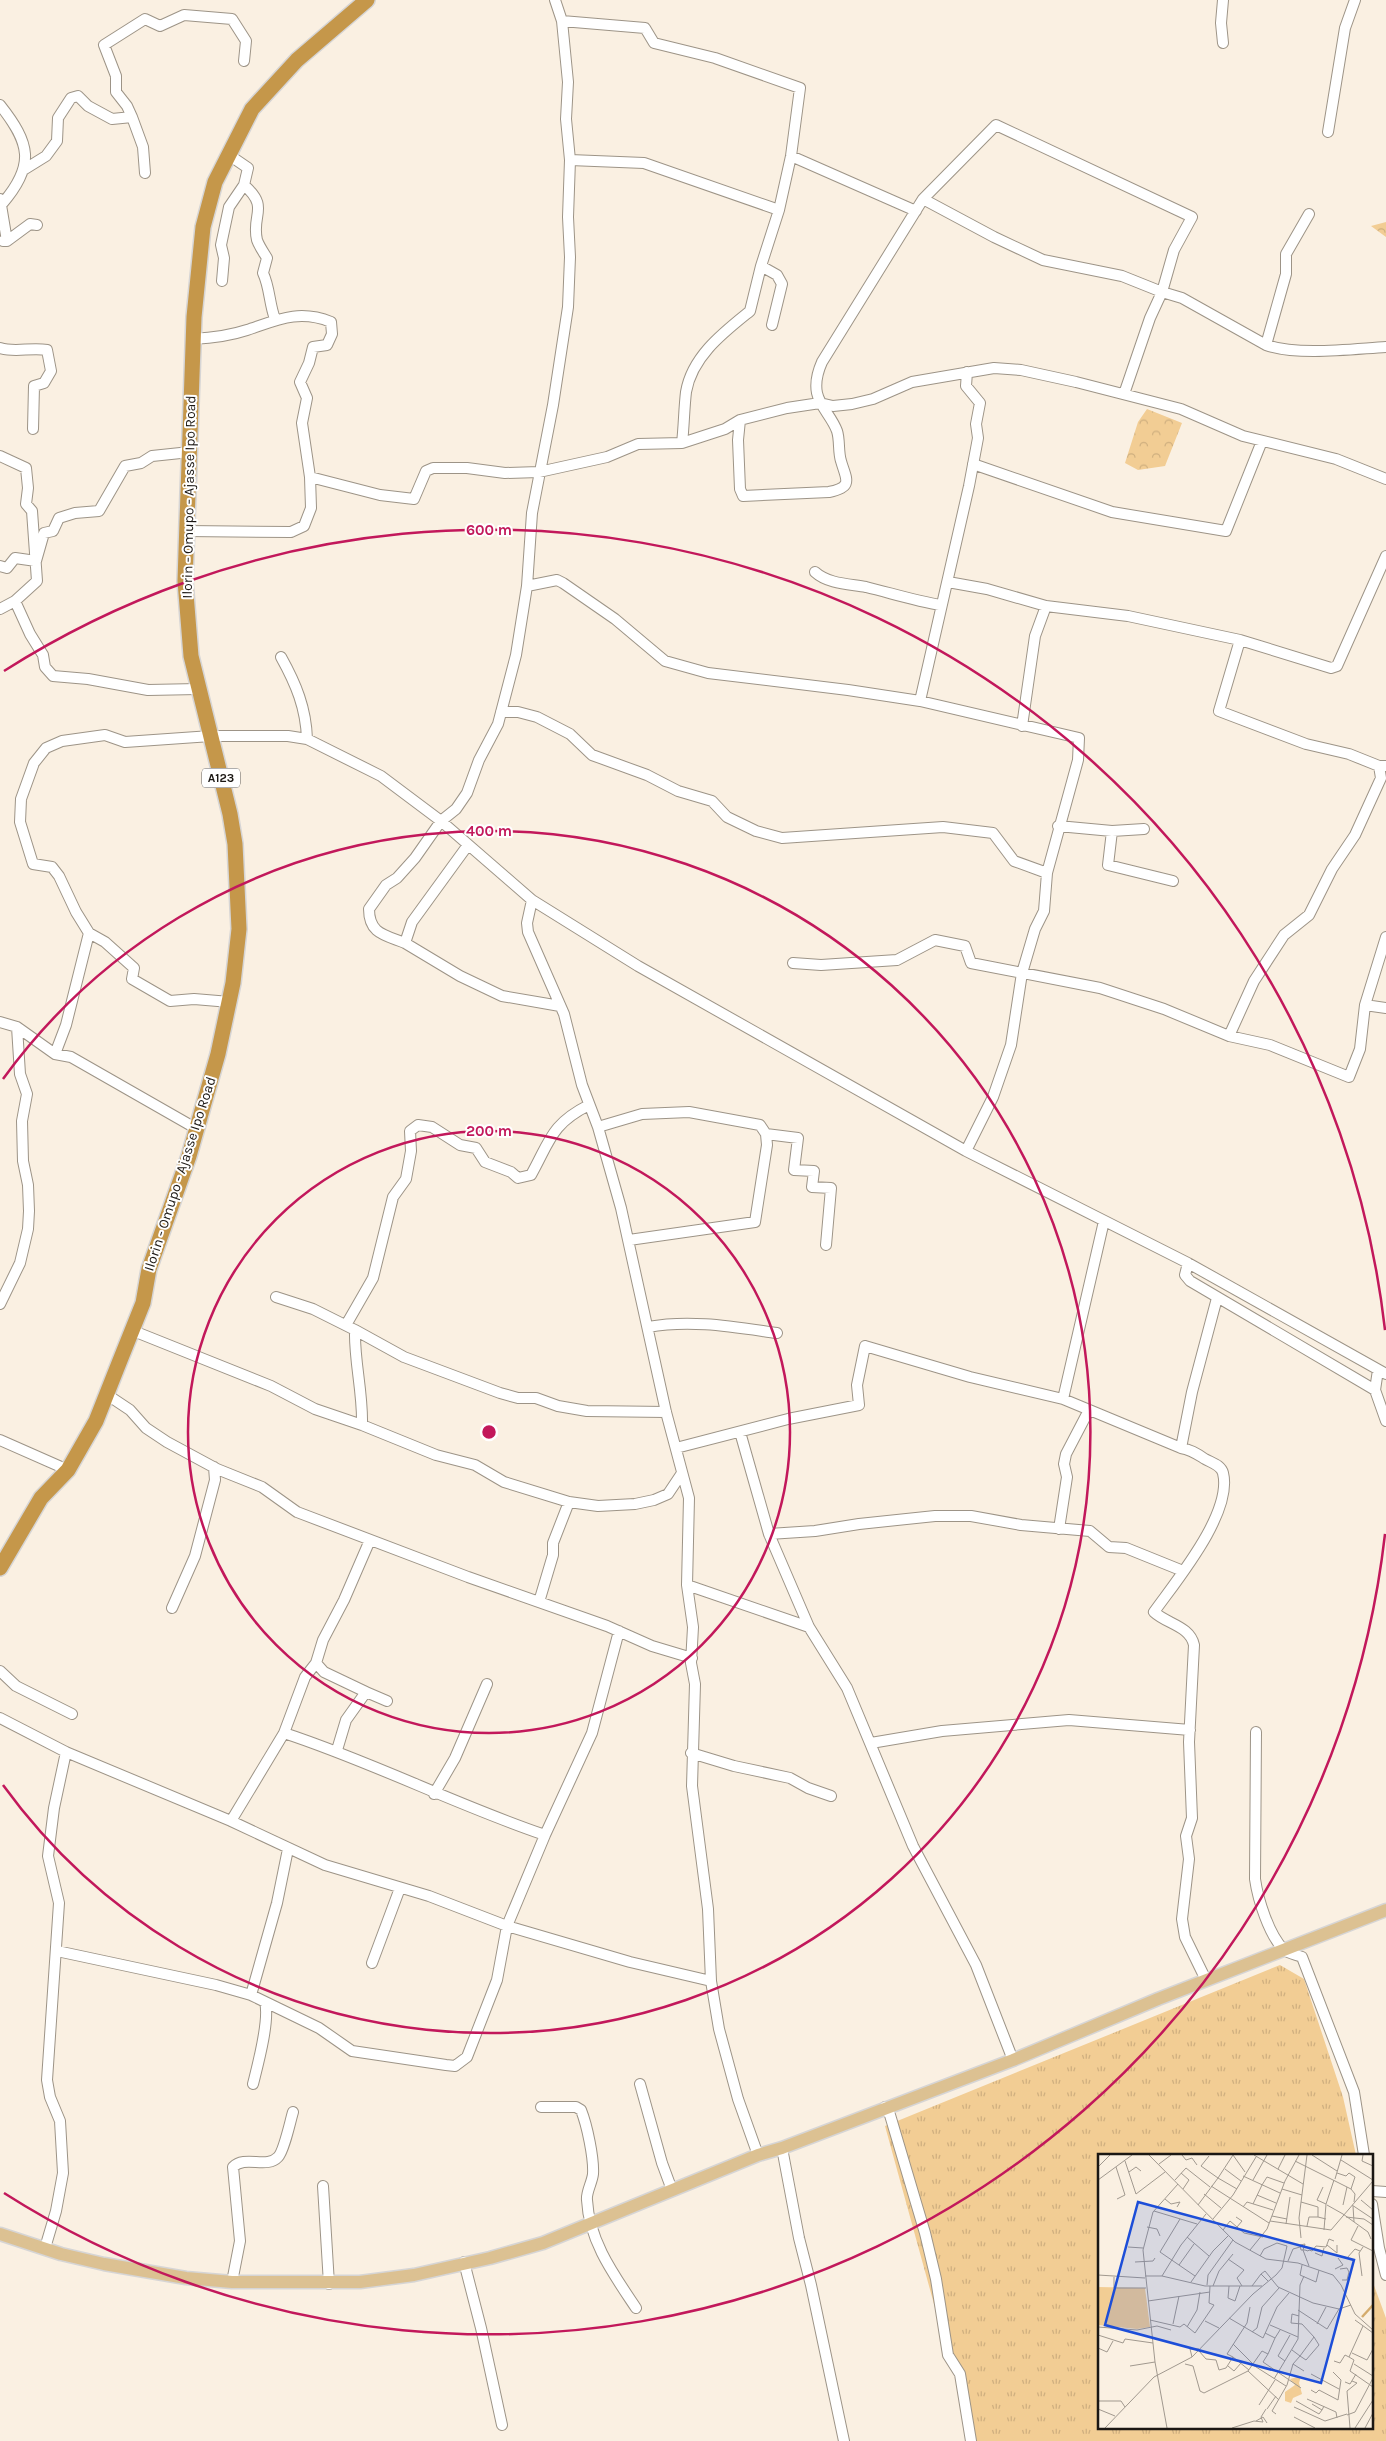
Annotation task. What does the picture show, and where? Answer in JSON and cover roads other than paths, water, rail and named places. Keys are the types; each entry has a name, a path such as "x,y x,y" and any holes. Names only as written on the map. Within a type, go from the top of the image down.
{"highway":[{"name":"Ilorin - Omupo - Ajasse Ipo Road","path":"0,1568 41,1498 68,1470 96,1420 143,1303 149,1269 197,1129 230,1002 239,929 238,873 230,814 198,689 187,621 184,572 193,339 203,227 215,182 252,109 280,77 337,24 367,0"}],"main road":[{"path":"0,2234 61,2254 120,2267 186,2278 232,2282 329,2284 360,2282 414,2274 490,2258 543,2243 758,2155 782,2148 1013,2060 1206,1980 1386,1910"}],"street":[{"path":"555,0 562,21 568,82 566,119 570,160 568,308 532,513 527,586 516,655 501,712 468,793 456,809 441,821 415,858 397,878 386,886 369,909 372,926 377,931 405,944 460,976 502,996 560,1006"},
{"path":"1223,0 1221,23 1223,43"},
{"path":"1328,132 1343,36 1355,0"},
{"path":"145,172 143,146 128,106 116,92 116,76 104,45 145,18 160,26 184,15 232,19 246,41 244,61"},
{"path":"562,21 645,28 654,42 714,58 800,88 791,156 779,210 760,266 750,311 711,345 693,372 686,391 682,443"},
{"path":"25,169 46,156 57,142 58,118 71,98 78,96 88,106 112,119 132,117"},
{"path":"0,105 21,134 26,152 25,169 15,189 1,201 4,241 30,224 37,225"},
{"path":"740,420 738,440 740,489 743,496 834,491 839,490 845,484 847,476 841,462 838,432 820,403 816,390 822,362 923,199 996,125 1192,218 1174,250 1162,292 1150,318 1124,394"},
{"path":"222,281 224,258 220,245 229,207 244,185 248,168 229,154"},
{"path":"791,156 916,211"},
{"path":"570,160 644,163 779,210"},
{"path":"244,185 252,193 260,207 256,224 257,241 267,258 263,273 269,285 269,302 275,319"},
{"path":"923,199 994,237 1043,260 1122,276 1182,298 1266,345 1278,349 1337,350 1386,347"},
{"path":"1266,345 1286,274 1286,254 1309,214"},
{"path":"760,266 777,275 782,284 772,325"},
{"path":"186,530 291,532 304,526 311,508 310,478 302,422 307,398 300,382 309,363 313,347 327,345 332,334 331,322 319,317 294,316 275,319 247,330 220,337 193,339"},
{"path":"0,348 10,351 32,348 47,350 51,371 44,383 34,386 33,429"},
{"path":"310,478 380,495 414,499 426,471 433,468 467,468 505,473 539,472 607,457 638,444 682,443 724,429 740,420 787,408 820,403 833,406 852,404 874,399 912,382 994,368 1020,370 1181,409 1243,436 1336,459 1386,479"},
{"path":"920,701 941,605 948,582 978,438 976,424 980,403 966,386 968,372"},
{"path":"973,464 1112,512 1226,531 1262,441"},
{"path":"36,561 44,534 53,531 59,518 76,513 99,511 125,466 141,464 152,456 190,452"},
{"path":"0,456 26,468 28,488 26,504 32,511 37,581 15,601 0,609"},
{"path":"948,582 987,589 1046,606 1128,616 1240,640 1334,668 1345,650 1386,556"},
{"path":"0,577 3,567 15,558 36,561"},
{"path":"815,572 827,580 941,605"},
{"path":"527,586 557,580 615,618 665,660 708,673 920,701 1022,726 1078,737 1080,740 1078,760 1058,826 1047,873 1044,911 1036,929 1022,973 1011,1045 993,1097 966,1151"},
{"path":"15,601 30,634 43,655 45,667 53,676 88,679 148,690 198,689"},
{"path":"1022,726 1035,636 1046,606"},
{"path":"1229,1036 1254,981 1284,935 1309,915 1332,869 1355,835 1381,778 1383,766 1349,754 1306,744 1218,711 1240,640"},
{"path":"282,656 302,701 306,719 307,739"},
{"path":"501,712 518,712 537,717 570,734 592,755 647,775 678,791 712,801 727,817 756,832 782,838 943,827 993,833 1014,861 1047,873"},
{"path":"230,1002 194,999 170,1001 132,979 134,968 105,942 89,932 76,912 59,876 52,867 33,864 20,822 21,799 34,764 46,748 62,741 105,735 125,742 211,736 288,736 307,739 381,776 441,821 532,900 638,966 966,1151 1188,1263 1382,1372 1375,1390"},
{"path":"1058,826 1112,831 1144,829"},
{"path":"1112,831 1108,864 1173,881"},
{"path":"405,944 412,922 468,846"},
{"path":"532,900 527,923 528,932 560,1006 589,1105 598,1127 629,1240 632,1262 666,1412 689,1498 687,1585 693,1627 692,1658 695,1684 691,1753 692,1786 708,1909 711,1981 724,2047 738,2099 758,2155"},
{"path":"55,1054 66,1025 89,932"},
{"path":"793,963 821,965 897,960 935,940 965,946 971,963 1100,988 1164,1009 1229,1036 1270,1045 1295,1057 1349,1077 1360,1049 1365,1005 1386,937"},
{"path":"1365,1005 1386,1008"},
{"path":"0,1022 17,1027 55,1054 71,1057 197,1129"},
{"path":"0,1304 20,1263 28,1229 28,1185 23,1161 22,1121 27,1094 20,1074 17,1027"},
{"path":"362,1424 363,1400 351,1327 373,1278 393,1197 406,1179 411,1151 410,1131 418,1125 432,1127 460,1145 476,1148 485,1162 511,1172 518,1178 530,1175 543,1148 560,1124 570,1115 589,1105"},
{"path":"598,1127 642,1114 689,1112 750,1122 760,1125 766,1134 755,1222 629,1240"},
{"path":"766,1134 798,1138 794,1170 814,1171 812,1187 832,1188 826,1246"},
{"path":"1063,1399 1104,1221"},
{"path":"1188,1263 1185,1275 1190,1281 1375,1390 1386,1421"},
{"path":"276,1297 313,1309 351,1327 404,1358 518,1398 536,1398 558,1406 587,1411 666,1412"},
{"path":"1181,1448 1196,1375 1217,1304 1217,1298"},
{"path":"648,1327 668,1324 710,1324 776,1333"},
{"path":"131,1330 271,1386 315,1409 362,1424 436,1455 475,1465 504,1482 569,1502 598,1506 635,1504 654,1500 668,1494 682,1473"},
{"path":"676,1448 859,1405 857,1385 865,1346 970,1377 1063,1399 1181,1448 1193,1450 1214,1463 1223,1473 1218,1513 1207,1537 1154,1612 1160,1617 1174,1622 1192,1637 1195,1657 1190,1730 1192,1818 1186,1836 1189,1859 1182,1919 1185,1937 1206,1980"},
{"path":"106,1394 130,1410 146,1428 214,1467 262,1487 297,1512 619,1631 652,1646 692,1658"},
{"path":"1059,1529 1067,1477 1064,1464 1066,1454 1089,1410"},
{"path":"740,1432 769,1534 809,1626 847,1688 913,1846 976,1965 1013,2060"},
{"path":"0,1440 68,1470"},
{"path":"172,1608 195,1556 214,1480 214,1467"},
{"path":"539,1602 553,1555 553,1543 569,1502"},
{"path":"769,1534 958,1515 1059,1529 1090,1531 1109,1547 1126,1548 1183,1571"},
{"path":"231,1821 284,1733 305,1677 316,1663 323,1640 344,1600 370,1540"},
{"path":"687,1585 809,1626"},
{"path":"57,1951 216,1985 250,1995 319,2028 352,2051 455,2066 467,2057 497,1980 508,1926 545,1835 592,1733 619,1631"},
{"path":"316,1663 324,1672 387,1701"},
{"path":"0,1671 16,1686 72,1714"},
{"path":"434,1794 455,1758 487,1684"},
{"path":"337,1750 346,1720 366,1692"},
{"path":"0,1718 66,1752 231,1821 325,1865 429,1896 508,1926 630,1962 711,1981"},
{"path":"871,1744 942,1732 1069,1720 1190,1730"},
{"path":"1256,1732 1257,1893 1266,1919 1284,1950 1302,1957 1306,1966 1354,2092 1364,2154"},
{"path":"284,1733 337,1750 434,1794 545,1835"},
{"path":"45,2248 56,2212 63,2173 60,2121 50,2097 47,2080 59,1904 48,1856 54,1808 66,1752"},
{"path":"691,1753 734,1766 790,1778 808,1788 831,1796"},
{"path":"250,1995 277,1903 288,1848"},
{"path":"372,1963 400,1888"},
{"path":"253,2084 262,2050 267,2012 264,2002"},
{"path":"640,2084 662,2163 672,2190"},
{"path":"541,2107 576,2107 581,2110 593,2165 593,2176 587,2198 590,2223 602,2254 636,2308"},
{"path":"885,2108 890,2115 925,2233 948,2355 960,2374 971,2441"},
{"path":"232,2282 240,2242 233,2167 241,2162 272,2162 279,2156 293,2112"},
{"path":"782,2148 798,2238 812,2285 844,2441"},
{"path":"323,2186 329,2284"},
{"path":"1374,2217 1386,2275"},
{"path":"464,2262 481,2328 502,2425"}]}
